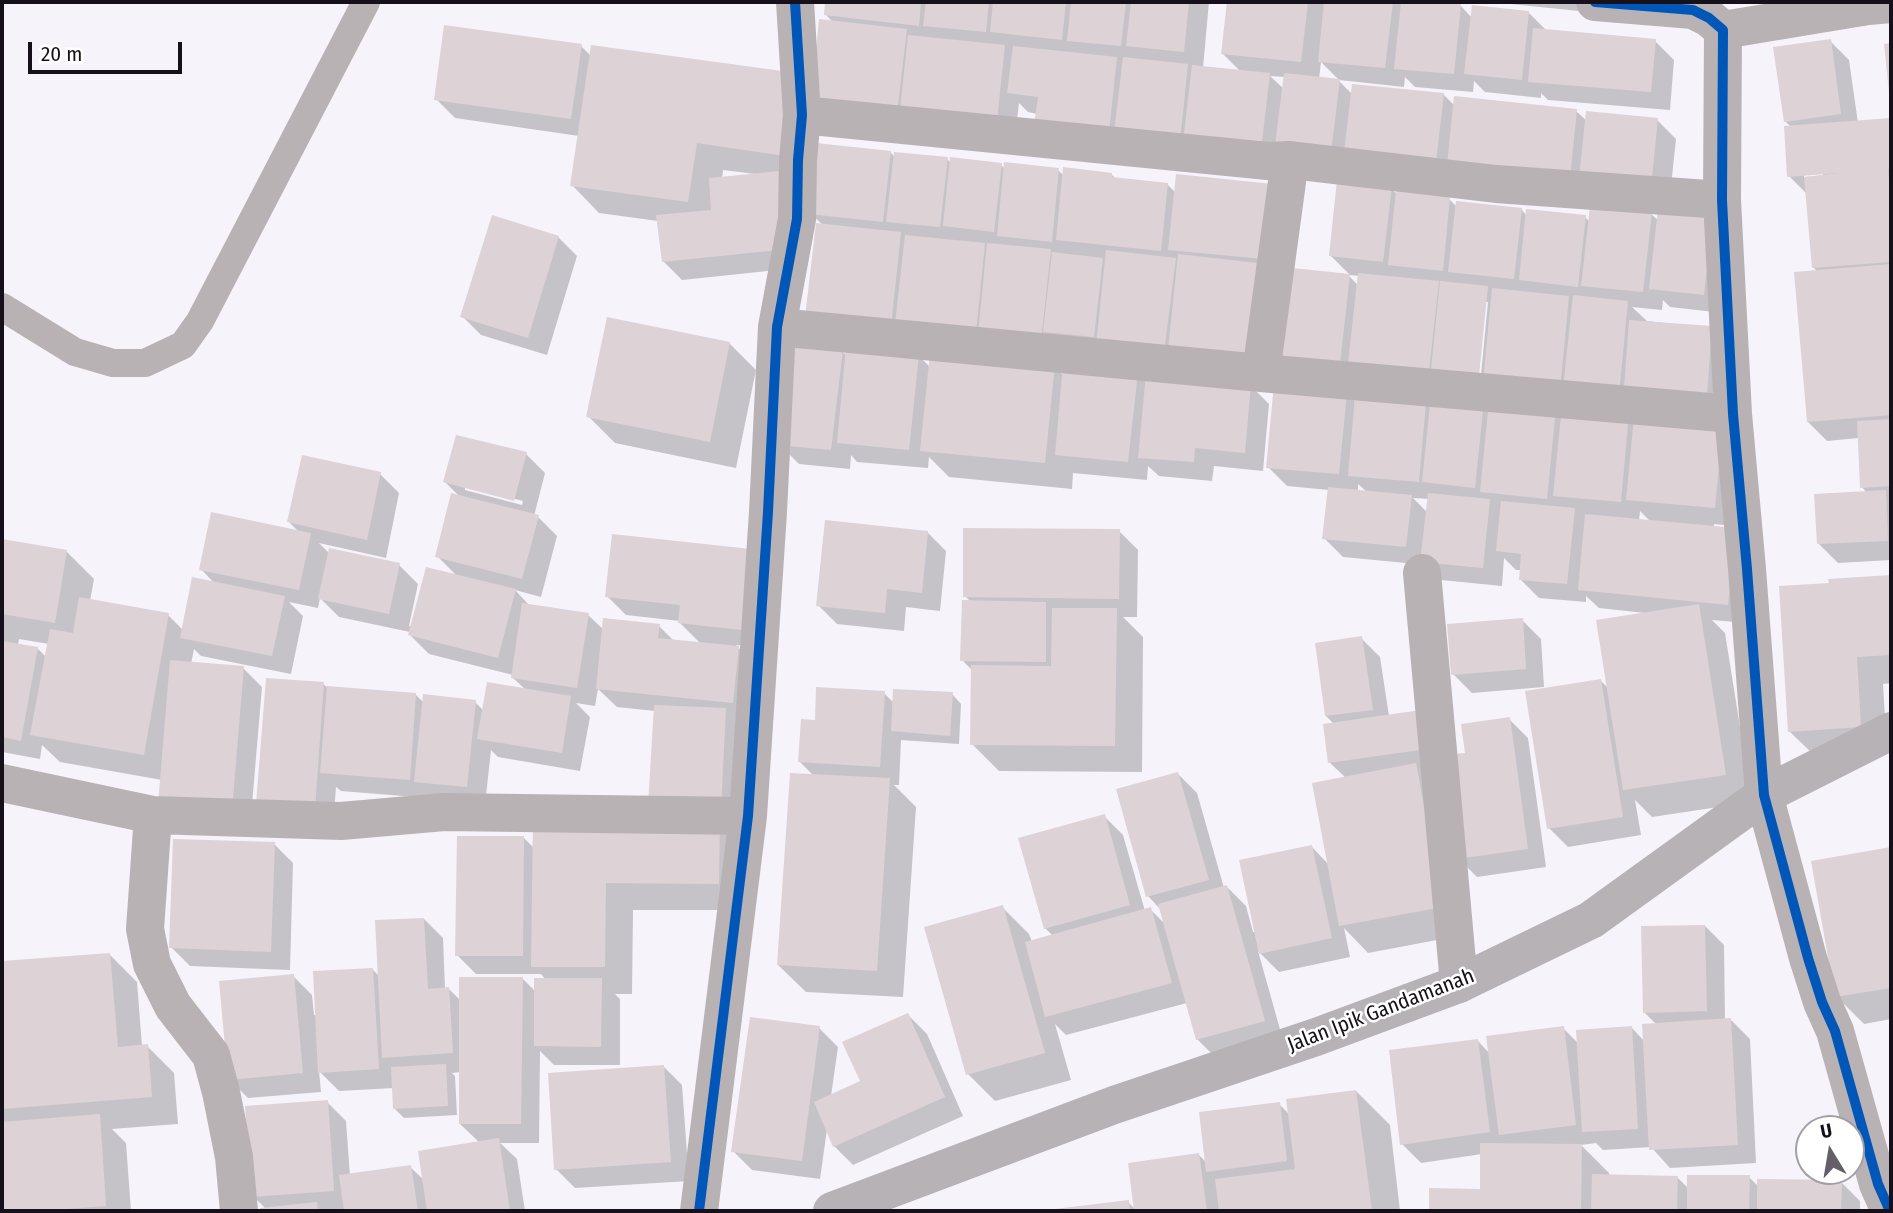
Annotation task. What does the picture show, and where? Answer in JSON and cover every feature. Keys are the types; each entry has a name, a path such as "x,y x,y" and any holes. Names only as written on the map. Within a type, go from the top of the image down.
{"street":[{"path":"699,1211 748,816 768,512 776,327 797,219 802,115 795,2"},
{"path":"1595,2 1661,5 1693,10 1709,18 1723,30 1723,200 1733,414 1764,795 1808,958 1822,1002 1835,1031 1878,1184 1890,1211"},
{"path":"1723,30 1876,4"},
{"path":"802,115 1254,159 1290,160 1496,184 1723,200"},
{"path":"1261,373 1290,160"},
{"path":"776,327 1733,414"},
{"path":"1422,573 1459,984"},
{"name":"Jalan Ipik Gandamanah","path":"832,1211 1114,1105 1316,1037 1459,984 1591,920 1764,795 1891,731"},
{"path":"2,783 153,815 341,821 444,812 748,816"},
{"path":"153,815 145,929 152,964 173,1006 211,1055 234,1157 239,1211"}],"lane":[{"path":"2,307 75,352 113,363 145,363 183,345 200,321 366,2"}],"building":[{"path":"825,2 921,2 919,26 824,15"},
{"path":"926,2 989,2 986,32 923,26"},
{"path":"993,2 1066,2 1062,40 990,32"},
{"path":"1071,2 1126,2 1121,46 1067,41"},
{"path":"1131,2 1189,2 1184,52 1126,46"},
{"path":"1227,2 1308,2 1301,62 1221,54"},
{"path":"1324,2 1393,2 1385,68 1318,62"},
{"path":"1401,2 1461,4 1454,74 1394,69"},
{"path":"1472,5 1529,11 1522,80 1464,74"},
{"path":"819,19 907,29 897,113 811,104"},
{"path":"444,25 582,44 571,119 434,100"},
{"path":"1533,28 1656,39 1651,92 1528,82"},
{"path":"908,35 1005,45 997,120 900,110"},
{"path":"1831,39 1841,114 1784,122 1773,47"},
{"path":"1891,43 1891,92 1889,92 1884,44"},
{"path":"591,45 797,73 785,156 697,143 688,202 570,186"},
{"path":"1013,46 1117,57 1109,132 1034,125 1038,97 1007,93"},
{"path":"1123,57 1188,64 1180,141 1114,133"},
{"path":"1192,65 1270,73 1261,150 1183,142"},
{"path":"1284,73 1340,79 1331,152 1275,146"},
{"path":"1352,84 1444,93 1436,162 1344,152"},
{"path":"1454,96 1577,109 1570,178 1447,166"},
{"path":"1586,111 1658,118 1651,187 1579,179"},
{"path":"1891,118 1891,169 1888,169 1891,262 1812,268 1804,177 1839,173 1787,177 1784,126"},
{"path":"816,143 891,151 883,222 809,214"},
{"path":"894,152 948,157 940,227 886,222"},
{"path":"950,157 1002,163 994,232 943,226"},
{"path":"1004,162 1059,168 1052,242 997,236"},
{"path":"1063,167 1112,173 1112,177 1168,183 1161,251 1056,240"},
{"path":"780,171 788,249 662,262 656,215 711,210 709,178"},
{"path":"1176,174 1273,184 1264,259 1168,250"},
{"path":"1337,180 1392,186 1383,262 1329,256"},
{"path":"1396,191 1450,197 1443,271 1388,265"},
{"path":"1456,201 1522,208 1514,279 1448,272"},
{"path":"1590,206 1652,212 1643,292 1581,286"},
{"path":"1526,209 1586,215 1578,287 1519,280"},
{"path":"1658,209 1713,214 1704,295 1649,289"},
{"path":"492,215 559,236 528,338 460,317"},
{"path":"816,223 901,232 891,326 805,317"},
{"path":"905,235 985,243 976,333 895,324"},
{"path":"987,243 1051,249 1041,341 978,334"},
{"path":"1106,250 1176,258 1164,353 1096,345"},
{"path":"1052,252 1103,258 1094,337 1043,332"},
{"path":"1178,254 1267,264 1257,359 1168,350"},
{"path":"1891,264 1891,415 1807,422 1794,272"},
{"path":"1283,267 1350,274 1340,364 1274,357"},
{"path":"1358,273 1439,281 1429,371 1348,363"},
{"path":"1440,281 1488,286 1479,376 1431,370"},
{"path":"1492,288 1569,296 1560,390 1483,381"},
{"path":"1573,295 1628,301 1619,394 1563,388"},
{"path":"607,317 730,342 710,442 586,417"},
{"path":"1629,320 1712,326 1707,395 1624,388"},
{"path":"789,344 843,349 831,450 778,445"},
{"path":"846,347 919,354 909,450 837,443"},
{"path":"930,353 1055,364 1045,463 920,451"},
{"path":"1063,364 1138,372 1128,462 1055,455"},
{"path":"1146,374 1251,384 1245,453 1195,448 1194,462 1138,458"},
{"path":"1274,384 1347,392 1339,474 1266,468"},
{"path":"1356,385 1427,392 1419,482 1348,476"},
{"path":"1431,395 1484,400 1475,488 1422,482"},
{"path":"1489,401 1556,407 1547,499 1480,492"},
{"path":"1562,406 1629,413 1621,502 1553,496"},
{"path":"1634,417 1723,425 1715,508 1626,500"},
{"path":"1891,419 1891,486 1860,488 1857,421"},
{"path":"456,435 527,452 514,501 443,482"},
{"path":"302,455 381,472 367,540 287,522"},
{"path":"1328,487 1412,495 1406,547 1322,539"},
{"path":"1886,490 1888,541 1817,544 1814,494"},
{"path":"451,493 539,515 522,579 435,557"},
{"path":"1428,493 1490,499 1483,568 1420,562"},
{"path":"1501,501 1575,508 1567,584 1519,580 1521,554 1496,551"},
{"path":"211,512 311,533 299,590 199,570"},
{"path":"1585,514 1736,528 1728,605 1578,590"},
{"path":"825,520 928,531 922,593 887,589 885,613 816,606"},
{"path":"963,528 1120,529 1119,599 963,597"},
{"path":"612,534 760,550 751,631 678,623 680,605 605,597"},
{"path":"2,539 67,550 55,623 2,614"},
{"path":"329,548 400,563 389,614 318,599"},
{"path":"426,567 516,589 498,658 408,635"},
{"path":"1891,575 1891,655 1857,657 1861,727 1788,732 1779,586 1829,583 1828,579"},
{"path":"192,577 285,596 272,656 180,638"},
{"path":"79,597 169,613 144,755 30,735 50,629 73,633"},
{"path":"962,600 1046,602 1046,662 960,661"},
{"path":"522,603 589,613 577,688 511,678"},
{"path":"1699,604 1726,775 1623,790 1596,620"},
{"path":"1052,608 1117,608 1115,746 970,745 971,665 1051,666"},
{"path":"603,618 660,624 658,638 739,646 733,703 596,689"},
{"path":"1523,618 1526,669 1451,675 1447,624"},
{"path":"1362,636 1373,710 1325,716 1315,643"},
{"path":"2,641 38,647 21,741 2,737"},
{"path":"170,660 244,666 232,810 158,804"},
{"path":"266,678 324,682 315,809 256,804"},
{"path":"1601,679 1623,817 1547,829 1525,691"},
{"path":"487,682 571,696 562,753 477,739"},
{"path":"327,686 416,693 410,780 320,773"},
{"path":"816,687 885,691 880,767 798,762 801,719 815,720"},
{"path":"893,689 953,692 950,736 891,731"},
{"path":"423,694 476,700 467,787 414,782"},
{"path":"654,705 726,708 721,809 648,806"},
{"path":"1421,710 1427,749 1328,763 1323,724"},
{"path":"1510,717 1528,849 1457,859 1442,755 1465,753 1461,724"},
{"path":"1416,763 1443,907 1339,926 1312,783"},
{"path":"1178,772 1209,880 1146,897 1116,789"},
{"path":"790,773 890,778 877,971 777,965"},
{"path":"1105,814 1130,905 1044,929 1018,838"},
{"path":"533,818 720,819 719,884 606,883 605,967 531,967"},
{"path":"457,836 524,836 523,956 455,956"},
{"path":"173,839 275,842 271,952 169,948"},
{"path":"1312,845 1332,938 1259,954 1239,860"},
{"path":"1891,847 1891,988 1835,997 1811,861"},
{"path":"1227,885 1265,1021 1196,1040 1158,904"},
{"path":"1003,905 1045,1053 966,1075 924,927"},
{"path":"1151,907 1172,983 1045,1017 1025,942"},
{"path":"424,918 428,989 449,987 453,1053 382,1058 375,920"},
{"path":"1705,925 1707,1011 1643,1013 1641,926"},
{"path":"110,953 118,1047 148,1044 152,1097 2,1109 2,961"},
{"path":"373,968 379,1069 318,1073 313,971"},
{"path":"294,974 303,1073 228,1080 219,981"},
{"path":"459,977 523,977 521,1124 459,1124"},
{"path":"534,978 602,978 601,1047 534,1046"},
{"path":"908,1013 945,1097 833,1147 814,1102 860,1081 842,1042"},
{"path":"750,1017 820,1026 802,1161 731,1152"},
{"path":"1731,1018 1738,1145 1649,1150 1642,1024"},
{"path":"1564,1026 1576,1125 1499,1135 1486,1036"},
{"path":"1632,1026 1638,1129 1582,1132 1576,1030"},
{"path":"1478,1039 1490,1132 1400,1145 1389,1050"},
{"path":"446,1064 448,1106 393,1109 391,1067"},
{"path":"664,1065 671,1162 554,1170 548,1073"},
{"path":"1356,1090 1372,1211 1219,1211 1215,1179 1295,1169 1286,1099"},
{"path":"328,1100 334,1191 251,1197 245,1106"},
{"path":"1280,1102 1287,1161 1206,1172 1199,1112"},
{"path":"100,1114 106,1206 2,1211 2,1122"},
{"path":"499,1138 510,1211 427,1211 418,1151"},
{"path":"1480,1143 1582,1144 1581,1211 1429,1211 1429,1188 1480,1189"},
{"path":"1199,1153 1207,1211 1134,1211 1128,1163"},
{"path":"411,1165 418,1211 344,1211 339,1175"},
{"path":"1592,1174 1678,1176 1677,1211 1591,1211"},
{"path":"1687,1175 1750,1175 1749,1211 1687,1211"},
{"path":"1757,1179 1795,1179 1795,1185 1842,1185 1841,1211 1757,1211"},
{"path":"1129,1200 1130,1211 1046,1211 1046,1210"},
{"path":"317,1202 318,1211 260,1211 260,1208"}],"cycle path":[{"path":"699,1211 748,816 777,327 797,219 802,115 795,2"},
{"path":"1595,2 1693,10 1709,18 1723,30 1722,200 1733,414 1764,795 1808,958 1822,1002 1835,1031 1878,1184 1890,1211"}]}
